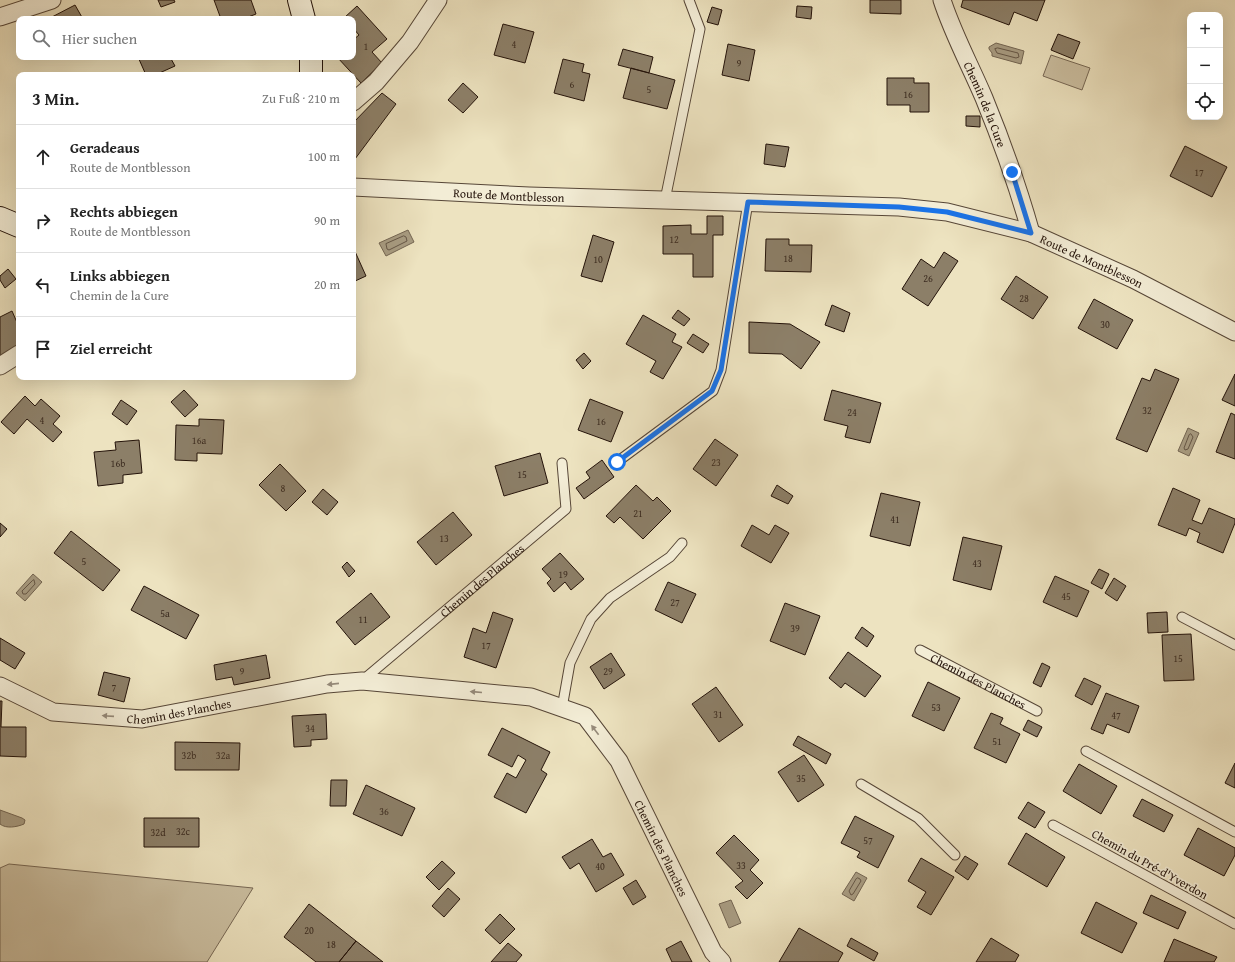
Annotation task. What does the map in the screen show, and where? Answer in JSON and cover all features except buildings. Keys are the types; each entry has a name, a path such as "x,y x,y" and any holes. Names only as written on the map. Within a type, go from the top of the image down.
{"street":[{"path":"0,17 52,0"},
{"path":"299,0 303,16"},
{"path":"356,99 376,82 410,42 438,0"},
{"name":"Chemin de la Cure","path":"942,0 947,15 984,97 1003,146 1031,233"},
{"path":"311,60 311,72"},
{"name":"Route de Montblesson","path":"356,187 521,195 899,207 947,212 1031,233 1133,279 1235,332"},
{"path":"0,218 16,225"},
{"path":"0,366 16,356"},
{"name":"Chemin des Planches","path":"0,686 52,712 142,719 328,684 362,681 531,697 584,716 619,761 713,952 722,962"}],"lane":[{"path":"665,200 700,29 689,0"},
{"path":"617,462 712,391 721,370 748,202"},
{"name":"Chemin des Planches","path":"362,681 566,509 562,463"},
{"path":"562,708 570,663 591,619 610,598 670,557 682,543"},
{"path":"1182,617 1235,645"},
{"name":"Chemin des Planches","path":"920,650 1037,711"},
{"path":"1086,751 1235,832"},
{"path":"861,784 918,818 955,855"},
{"name":"Chemin du Pré-d'Yverdon","path":"1053,825 1235,924"}],"shaded area":[{"path":"1051,55 1090,68 1082,90 1043,76"},
{"path":"9,864 253,888 207,962 0,962 0,868"}],"water":[{"path":"996,43 1024,51 1021,64 992,56 989,47"},
{"path":"408,230 414,242 386,256 379,243"},
{"path":"1188,428 1199,433 1189,456 1178,451"},
{"path":"33,574 42,582 25,601 16,593"},
{"path":"0,810 22,818 25,820 24,824 12,827 2,826 0,824"},
{"path":"856,872 867,878 854,901 842,894"},
{"path":"731,900 741,923 729,928 719,904"}],"route":[{"path":"617,462 712,391 721,370 748,202 899,207 947,212 1031,233 1012,172"}]}
